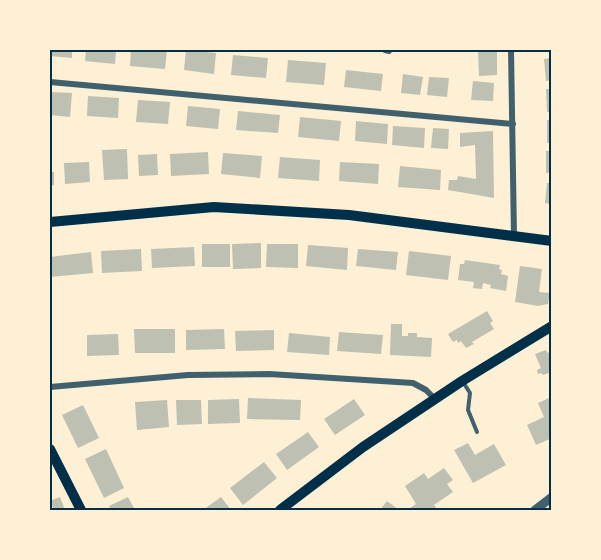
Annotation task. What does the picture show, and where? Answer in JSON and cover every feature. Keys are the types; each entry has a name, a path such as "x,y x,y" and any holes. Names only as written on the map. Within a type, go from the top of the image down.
{"main road":[{"path":"50,222 214,207 349,215 552,241"},
{"path":"280,510 363,447 462,381 552,326"},
{"path":"50,450 81,510"}],"street":[{"path":"511,50 514,236"},
{"path":"50,82 513,124"},
{"path":"50,387 188,375 269,374 413,383 426,390 435,399"},
{"path":"535,510 552,497"}],"lane":[{"path":"462,381 470,393 471,400 468,410 477,432"}],"building":[{"path":"50,50 76,50 76,52 72,52 72,58 50,56"},
{"path":"86,50 116,50 115,64 85,61"},
{"path":"131,50 167,50 165,69 130,66"},
{"path":"186,50 216,53 214,74 184,70"},
{"path":"478,50 497,50 497,75 479,76"},
{"path":"233,55 268,58 266,78 231,75"},
{"path":"552,58 552,80 546,81 544,59"},
{"path":"288,60 326,63 324,85 286,82"},
{"path":"346,70 383,74 381,91 344,87"},
{"path":"403,74 423,77 420,95 401,93"},
{"path":"429,77 449,78 447,97 427,95"},
{"path":"473,81 494,83 493,101 471,100"},
{"path":"546,89 552,89 552,112 547,112"},
{"path":"50,92 72,93 70,117 50,115"},
{"path":"88,96 119,98 118,118 87,116"},
{"path":"138,100 170,102 168,124 136,122"},
{"path":"188,106 220,109 218,129 186,126"},
{"path":"238,111 280,115 278,133 236,130"},
{"path":"300,117 341,121 339,141 298,137"},
{"path":"547,120 552,120 552,143 547,143"},
{"path":"356,121 388,124 387,144 355,141"},
{"path":"393,126 425,128 424,148 392,145"},
{"path":"433,128 449,129 448,149 431,148"},
{"path":"493,131 494,198 448,190 449,180 457,180 458,176 476,179 475,145 460,147 460,133"},
{"path":"127,149 128,179 104,180 102,150"},
{"path":"546,151 552,151 552,172 546,173"},
{"path":"208,152 209,174 171,176 170,154"},
{"path":"223,153 262,156 260,178 221,174"},
{"path":"157,154 158,175 139,176 138,155"},
{"path":"280,157 320,160 319,181 278,178"},
{"path":"89,162 90,182 65,184 64,163"},
{"path":"340,162 379,164 378,184 339,181"},
{"path":"400,166 441,170 440,190 398,187"},
{"path":"50,172 54,172 54,185 50,186"},
{"path":"547,183 552,183 552,204 545,203"},
{"path":"261,243 261,268 233,269 232,244"},
{"path":"202,244 230,244 230,267 202,267"},
{"path":"267,244 298,244 298,268 266,267"},
{"path":"308,245 348,248 347,270 306,266"},
{"path":"194,247 195,266 152,268 151,249"},
{"path":"141,249 142,271 102,273 101,251"},
{"path":"358,249 398,252 396,270 356,266"},
{"path":"409,251 451,256 448,280 406,275"},
{"path":"91,252 93,273 50,277 50,257"},
{"path":"465,260 500,265 501,274 508,276 506,291 490,288 491,285 483,283 482,289 473,288 474,282 458,280 460,264 464,264"},
{"path":"520,266 542,269 539,292 550,293 548,304 538,306 515,302"},
{"path":"487,311 493,321 490,323 494,329 466,348 461,341 453,342 448,334"},
{"path":"391,324 402,324 402,336 417,333 417,337 432,338 431,357 390,355"},
{"path":"134,329 175,329 175,353 135,353"},
{"path":"224,329 225,349 186,350 186,330"},
{"path":"274,330 274,350 236,351 235,331"},
{"path":"339,332 383,335 381,354 337,351"},
{"path":"289,333 330,337 329,355 287,352"},
{"path":"118,334 119,355 87,356 87,335"},
{"path":"546,350 547,353 552,351 552,372 538,374 537,370 541,368 535,354"},
{"path":"248,398 301,400 300,420 247,419"},
{"path":"549,398 552,404 552,438 536,445 527,425 544,417 538,403"},
{"path":"239,399 240,423 208,424 208,400"},
{"path":"354,399 365,415 335,435 324,419"},
{"path":"167,400 169,427 137,430 135,402"},
{"path":"176,400 201,400 202,424 177,425"},
{"path":"83,405 99,438 78,448 62,415"},
{"path":"308,432 319,447 287,470 276,454"},
{"path":"468,443 475,455 494,444 506,465 473,483 454,450"},
{"path":"106,449 124,488 104,498 85,459"},
{"path":"264,462 277,478 243,505 230,488"},
{"path":"444,468 453,480 447,484 453,492 434,505 438,510 412,510 410,508 416,504 405,486 424,473 428,479"},
{"path":"60,497 65,510 54,510 50,501"},
{"path":"128,497 135,510 111,510 109,506"},
{"path":"221,497 231,510 203,510"},
{"path":"387,501 399,510 380,510"}]}
